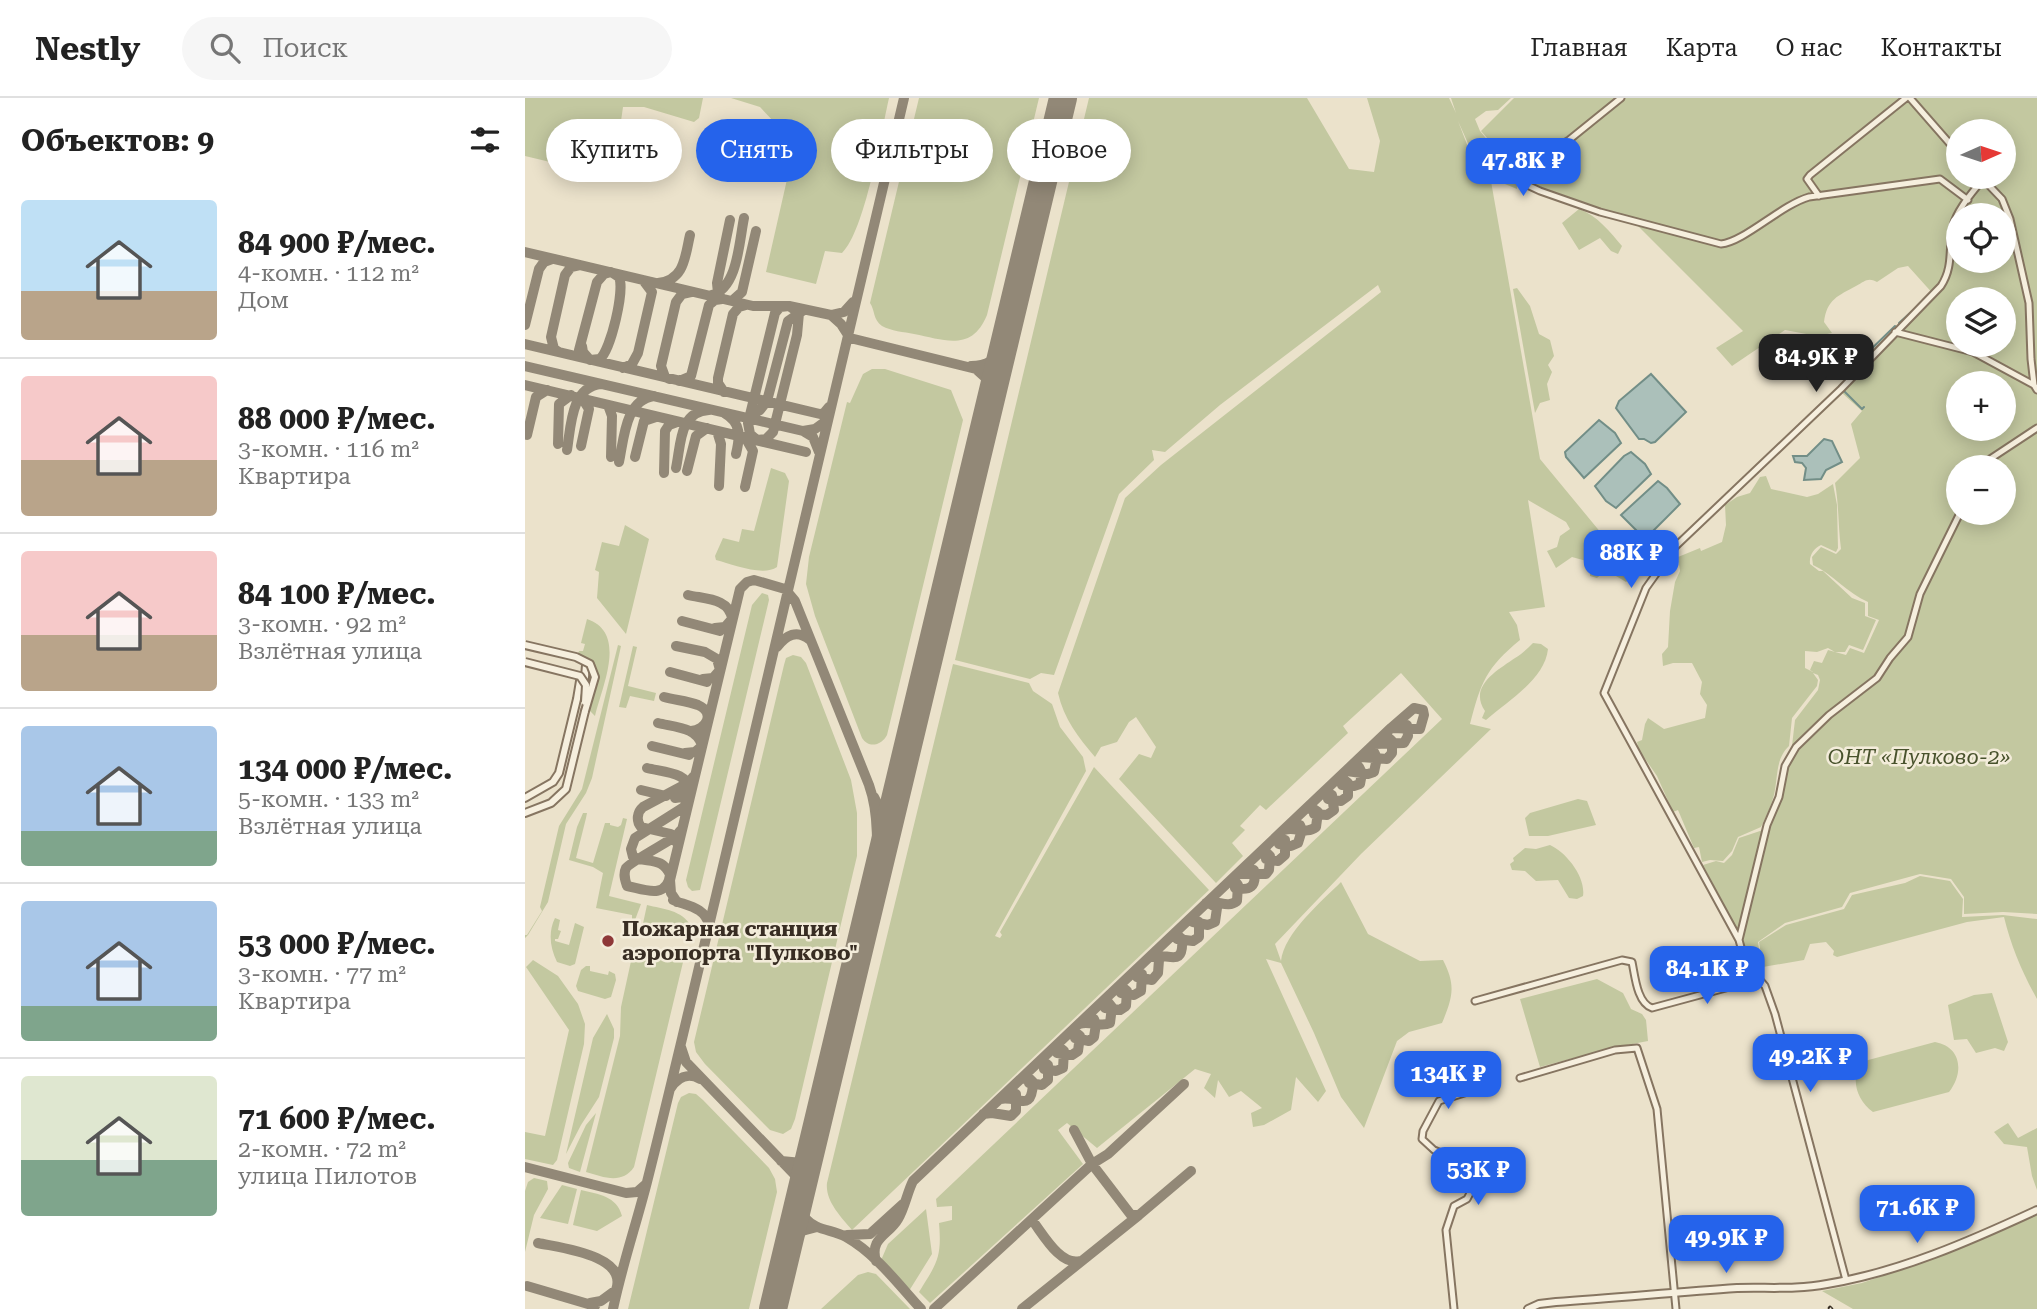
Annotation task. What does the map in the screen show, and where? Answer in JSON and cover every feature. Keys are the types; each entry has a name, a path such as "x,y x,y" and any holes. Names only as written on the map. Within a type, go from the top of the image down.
{"street":[{"path":"1621,98 1569,139 1531,164 1520,176 1521,182 1601,212 1724,244 1793,203 1868,187 1940,179 1968,200"},
{"path":"1819,196 1807,179 1810,175 1908,98 1946,140"},
{"path":"1750,980 1739,940 1604,693 1646,588 1676,546 1840,389 1932,296 1947,277 1953,228 1975,189"},
{"path":"1993,189 2007,208 2028,296 2036,387"},
{"path":"1895,331 1973,352 2036,387"},
{"path":"1996,455 2037,428"},
{"path":"1739,940 1767,825 1779,797 1785,766 1795,747 1829,715 1877,678 1889,658 1908,637 1920,594 1953,525"},
{"path":"525,645 576,657 590,664 595,677 566,789 551,803 525,813"},
{"path":"525,662 580,676 586,685 585,711"},
{"path":"525,798 556,778 586,665"},
{"path":"1475,1001 1627,960 1632,962 1644,1004 1652,1008 1759,979 1765,986 1775,1014 1846,1280"},
{"path":"1520,1078 1615,1050 1637,1048 1657,1109 1676,1309"},
{"path":"1454,1309 1445,1230 1454,1206 1467,1199 1482,1170 1434,1150 1422,1139 1423,1131 1439,1101 1478,1089"},
{"path":"1528,1309 1549,1303 1745,1288 1782,1289 1846,1280 1953,1247 2037,1210"}],"green space":[{"path":"525,98 703,98 699,118 694,122 644,107 623,107 621,119 546,119 546,161 525,156"},
{"path":"731,98 889,98 884,119 831,119 831,182 870,182 850,241 842,253 825,251 816,284 766,272 786,182 817,182 817,119 771,119 760,107"},
{"path":"919,98 1039,98 1034,119 1007,119 1007,182 1019,182 987,315 974,334 957,341 886,328 877,321 870,303 899,182 993,182 993,119 914,119"},
{"path":"1089,98 1307,98 1349,169 1374,172 1380,141 1367,98 1449,98 1456,113 1451,98 1511,98 1498,110 1486,111 1475,119 1480,131 1518,177 1517,189 1493,179 1488,166 1475,159 1458,121 1473,160 1489,170 1540,459 1635,574 1626,582 1606,570 1597,578 1590,576 1590,562 1572,557 1556,568 1547,551 1557,547 1560,536 1570,529 1566,522 1528,500 1545,607 1509,612 1517,625 1520,640 1499,659 1486,677 1470,724 1491,729 1361,854 1275,944 1281,961 1296,929 1341,882 1368,934 1420,961 1443,960 1450,977 1451,991 1449,1006 1442,1023 1409,1032 1397,1041 1364,1128 1341,1097 1281,963 1266,959 1326,1091 1318,1102 1296,1077 1291,1110 1264,1125 1253,1127 1251,1113 1262,1108 1241,1091 1229,1097 1218,1080 1215,1098 1204,1088 1211,1074 1195,1069 1097,1148 1067,1123 1058,1130 1083,1164 930,1303 919,1292 937,1260 940,1244 939,1223 952,1220 952,1206 937,1207 936,1199 1442,719 1401,673 1343,726 1348,733 1266,810 1260,805 1240,826 1245,830 1232,843 1243,856 1216,883 1119,779 1139,754 1151,758 1156,747 1136,717 1129,722 1117,742 1101,747 1095,757 1072,727 1058,693 1125,498 1161,465 1381,292 1378,285 1220,405 1165,452 1152,450 1154,460 1119,494 1054,675 1041,673 1030,679 955,660 1069,182 1131,182 1131,119 1084,119"},
{"name":"ОНТ «Пулково-2»","path":"1514,98 2037,98 2037,914 1964,914 1964,897 1951,879 1920,874 1850,893 1842,907 1785,923 1758,942 1762,968 1752,973 1739,933 1703,865 1716,861 1724,863 1732,855 1739,838 1763,830 1776,794 1782,766 1792,746 1795,720 1818,690 1820,680 1818,675 1813,673 1818,680 1817,686 1792,718 1789,746 1781,757 1774,795 1761,827 1738,837 1732,851 1723,861 1710,860 1702,862 1699,847 1694,848 1678,810 1673,812 1657,776 1639,750 1637,742 1642,740 1648,718 1664,729 1705,718 1707,705 1700,694 1702,682 1692,663 1663,666 1662,654 1668,647 1670,611 1675,582 1680,571 1678,557 1722,542 1726,525 1725,505 1750,493 1760,477 1766,476 1771,489 1807,497 1818,494 1833,484 1837,505 1838,548 1836,552 1821,545 1818,546 1811,555 1810,564 1823,571 1852,598 1865,603 1865,616 1876,620 1863,650 1849,645 1845,652 1835,652 1846,655 1850,648 1864,653 1879,620 1868,616 1868,602 1853,594 1821,569 1813,565 1812,557 1821,547 1836,554 1841,549 1837,499 1835,483 1860,458 1851,424 1862,411 1842,393 1935,296 1908,266 1898,268 1877,282 1867,280 1834,299 1825,314 1824,322 1832,333 1817,336 1785,330 1732,366 1716,348 1743,331 1628,216 1577,202 1524,181 1481,131","holes":["1828,648 1835,652 1828,650 1822,663 1814,661 1810,670 1813,672 1805,668 1805,651 1817,652"]},
{"path":"1579,209 1598,220 1613,235 1622,246 1618,254 1611,251 1600,238 1579,250 1562,223"},
{"path":"1517,288 1530,306 1539,334 1550,340 1554,356 1548,365 1552,372 1547,384 1550,400 1540,403 1535,413 1513,289"},
{"path":"872,369 885,369 951,390 963,420 887,735 879,743 872,745 862,738 815,616 806,584 809,557 847,402 850,403 863,374"},
{"path":"771,468 785,473 789,481 777,567 764,571 716,560 715,556 723,538 739,542 742,529 754,531"},
{"path":"625,525 649,539 626,634 597,598 599,572 595,570 602,542 619,546"},
{"path":"762,593 768,595 769,600 700,890 692,891 686,880 752,605"},
{"path":"587,619 599,626 607,636 609,648 609,662 595,716 582,703 588,671 578,655 585,644 581,643"},
{"path":"1533,643 1548,649 1540,670 1514,697 1486,720 1482,718 1485,711 1480,694 1487,680"},
{"path":"618,645 621,646 592,778 586,793 566,824 548,902 525,938 542,911 540,907 559,826 582,789"},
{"path":"633,646 637,647 628,686 656,693 654,701 630,696 626,708 619,707"},
{"path":"793,655 801,657 806,663 851,780 857,813 857,856 795,1119 791,1129 783,1134 770,1130 705,1064 696,1052 694,1042 784,665 786,658"},
{"path":"953,664 1029,683 1033,691 1052,704 1060,727 1083,757 1086,771 995,936 1000,938 1002,935 1000,932 1094,767 1209,890 852,1230 831,1202 827,1183"},
{"path":"1578,799 1587,801 1596,825 1548,836 1529,836 1525,818 1530,813"},
{"path":"583,813 587,813 576,858 593,863 605,823 618,827 623,818 627,819 609,896 641,904 635,920 632,915 596,908 603,873 569,860"},
{"path":"1550,845 1574,866 1581,881 1583,896 1577,899 1569,898 1558,880 1536,881 1525,871 1512,870 1510,864 1514,861 1513,858 1525,848 1536,849"},
{"path":"1920,876 1950,881 1963,899 1962,917 2003,915 2037,919 2037,999 2017,959 2004,917 1967,922 1837,957 1826,942 1810,944 1804,960 1763,967 1759,942 1786,925 1844,909 1852,895 1905,883"},
{"path":"647,905 672,911 683,917 691,926 688,939 642,928"},
{"path":"555,918 560,920 558,930 561,931 555,941 569,945 575,923 584,927 575,964 570,966 557,962 553,951 551,934"},
{"path":"638,948 684,958 634,1167 624,1176 612,1178 586,1172 620,1036 621,1007 633,952"},
{"path":"533,960 558,976 578,1004 585,1024 584,1044 557,1160 553,1165 525,1159 525,1132 545,1136 569,1030 526,967"},
{"path":"590,966 590,971 608,975 609,971 615,974 611,997 605,999 578,991 576,986 581,970"},
{"path":"1597,979 1623,993 1631,1009 1642,1014 1646,1020 1648,1041 1540,1067 1520,999"},
{"path":"1992,993 2008,1042 2004,1051 1995,1048 1976,1053 1967,1039 1954,1040 1948,1005 1974,995"},
{"path":"607,1014 614,1029 614,1038 599,1097 566,1154 593,1038"},
{"path":"1935,1042 1951,1049 1958,1062 1957,1077 1949,1092 1873,1112 1867,1107 1859,1096 1856,1082 1861,1062"},
{"path":"689,1093 696,1094 703,1100 769,1168 775,1179 777,1192 749,1309 628,1309 678,1103 681,1097"},
{"path":"596,1113 580,1172 569,1168 568,1163 586,1125"},
{"path":"2008,1123 2018,1138 2037,1128 2037,1190 2027,1147 2004,1144 1994,1132"},
{"path":"534,1178 547,1181 548,1189 534,1215 525,1252 525,1191 528,1182"},
{"path":"562,1185 577,1189 568,1224 540,1218"},
{"path":"581,1190 611,1200 622,1216 597,1231 573,1225"},
{"path":"926,1209 932,1254 909,1291 883,1263 882,1258 888,1244"},
{"path":"2037,1214 2037,1309 1853,1309 1822,1291 1862,1283 1954,1251"},
{"path":"868,1272 876,1274 910,1309 821,1309 858,1275"}],"water":[{"path":"1651,374 1686,412 1651,443 1639,439 1616,408 1619,401"},
{"path":"1599,420 1615,433 1621,443 1584,478 1566,457 1565,452"},
{"path":"1824,439 1832,441 1842,462 1826,470 1821,479 1804,480 1806,468 1802,463 1795,462 1793,456 1807,456"},
{"path":"1631,452 1645,464 1651,474 1616,508 1606,501 1595,486"},
{"path":"1658,481 1680,504 1645,539 1621,515"}],"waterway":[{"path":"1899,323 1920,304"},
{"path":"1848,346 1862,358 1895,326"},
{"path":"1843,390 1862,409 1864,407"}],"taxiway":[{"path":"613,1309 647,1182 740,797 904,98"},
{"path":"712,295 721,290 732,273 739,251 744,218"},
{"path":"679,381 691,376 709,305 722,299 717,283 730,220"},
{"path":"732,301 742,292 756,231"},
{"path":"658,283 667,281 679,272 690,235"},
{"path":"525,252 753,306 789,306 831,315"},
{"path":"525,325 539,269 544,262 552,259"},
{"path":"559,352 554,349 551,337 565,275 571,267 580,265"},
{"path":"579,350 597,282 604,274 611,272"},
{"path":"582,346 583,352 590,360 600,359 608,344 620,294 619,277 613,273"},
{"path":"623,368 632,364 638,353 652,292 643,280"},
{"path":"670,379 665,377 661,366 676,302 682,294 691,292"},
{"path":"853,302 844,312 831,315 850,338 976,369 987,379 992,397"},
{"path":"724,392 718,378 733,314 739,307 746,305"},
{"path":"789,306 799,313 797,335 773,432 766,439 757,440 750,434 748,423 775,313 780,307 789,306"},
{"path":"749,416 760,410 767,401 788,321 804,310"},
{"path":"525,344 820,414 829,407"},
{"path":"971,366 991,361 1004,347"},
{"path":"525,366 803,431"},
{"path":"567,450 578,400 591,387 601,384"},
{"path":"525,385 806,452"},
{"path":"527,435 536,397 547,390"},
{"path":"558,444 559,404 571,395"},
{"path":"619,462 631,413 644,399 654,396"},
{"path":"581,446 589,409 582,398"},
{"path":"608,405 612,416 611,457"},
{"path":"676,468 687,423 692,416 709,410"},
{"path":"724,413 737,426 736,454"},
{"path":"635,457 644,421 656,417"},
{"path":"819,452 813,437 803,431 815,429 826,421"},
{"path":"664,473 665,431 669,425 677,422"},
{"path":"687,471 696,436 707,428"},
{"path":"717,431 721,444 719,486"},
{"path":"745,437 753,451 745,487"},
{"path":"677,902 671,893 670,880 740,589 747,582 754,580 785,589 795,601 869,785 876,822 875,886"},
{"path":"688,595 715,601 727,607 732,619 725,627 715,628"},
{"path":"682,621 720,631"},
{"path":"777,647 784,639 796,634 810,640"},
{"path":"676,646 705,652 717,659 720,670 713,678 703,679"},
{"path":"670,672 707,682"},
{"path":"664,697 690,702 707,712 705,724 691,731"},
{"path":"1414,708 1423,710 1420,729 1391,728 1414,708"},
{"path":"658,723 685,729 696,735 702,746 695,752 685,753"},
{"path":"1374,744 1404,743 1408,736 1407,725"},
{"path":"876,1261 875,1247 898,1219 913,1181 1391,728"},
{"path":"1361,757 1387,759 1392,753 1390,739"},
{"path":"652,746 689,755"},
{"path":"1347,771 1368,774 1374,772 1377,758 1374,752"},
{"path":"1342,785 1360,784 1362,773 1359,767"},
{"path":"647,768 675,774 686,781 689,793 675,798"},
{"path":"677,843 671,834 641,827 638,814 643,807 688,783 694,776"},
{"path":"1328,799 1341,801 1348,796 1348,783 1338,779"},
{"path":"641,790 666,796"},
{"path":"1314,814 1327,815 1334,810 1332,795 1323,794"},
{"path":"874,797 877,803 883,806 895,800"},
{"path":"680,831 672,839 641,857 634,861 626,868 624,875 627,886 653,891 664,888 668,883 670,875 663,865 659,863 639,859 633,857 631,849 635,838 684,807 688,800"},
{"path":"1284,830 1308,830 1316,827 1318,812 1312,808 1306,809"},
{"path":"1279,844 1291,846 1298,843 1302,830 1300,825"},
{"path":"1266,859 1278,861 1285,855 1285,840 1275,839"},
{"path":"1238,874 1266,874 1270,856 1266,852 1259,854"},
{"path":"1235,888 1251,887 1254,870"},
{"path":"1206,903 1229,904 1237,901 1238,885 1235,881 1228,883"},
{"path":"673,900 700,911 709,925"},
{"path":"1193,922 1208,925 1215,922 1217,908 1209,903"},
{"path":"1177,939 1193,941 1199,937 1199,922 1191,918"},
{"path":"1151,956 1178,956 1181,953 1182,939 1177,935 1172,936"},
{"path":"1137,977 1152,980 1158,973 1159,960 1151,957"},
{"path":"1121,993 1134,995 1141,991 1142,974 1133,973"},
{"path":"1105,1008 1120,1010 1126,1006 1127,991 1122,987 1117,988"},
{"path":"1079,1024 1110,1023 1112,1007 1108,1002 1102,1003"},
{"path":"1075,1038 1089,1041 1094,1037 1094,1019"},
{"path":"1057,1053 1072,1055 1078,1051 1080,1036 1075,1032 1070,1033"},
{"path":"681,1047 686,1062 796,1176 806,1219 857,1244 886,1270 921,1309"},
{"path":"1044,1069 1056,1071 1063,1068 1064,1051 1059,1047 1054,1048"},
{"path":"1029,1083 1042,1085 1048,1080 1048,1065 1044,1062 1038,1063"},
{"path":"670,1089 683,1077 700,1079"},
{"path":"1000,1099 1023,1101 1030,1098 1033,1082 1028,1077 1021,1079"},
{"path":"934,1309 1184,1084"},
{"path":"983,1114 1011,1116 1016,1111 1016,1094"},
{"path":"1022,1309 1139,1215 1131,1215 1092,1164 1074,1130"},
{"path":"781,1161 802,1163 810,1157"},
{"path":"525,1167 626,1193 637,1192 645,1185"},
{"path":"1139,1215 1191,1171"},
{"path":"847,1235 870,1234 903,1204"},
{"path":"1032,1220 1059,1254 1066,1259 1080,1261"},
{"path":"787,1252 802,1231 817,1227"},
{"path":"538,1243 590,1255 612,1269 617,1278 616,1290 601,1301 590,1303"},
{"path":"527,1286 595,1306"}],"runway":[{"path":"773,1309 1063,98"}],"place":[{"name":"Пожарная станция аэропорта \"Пулково\"","path":"608,941"}]}
